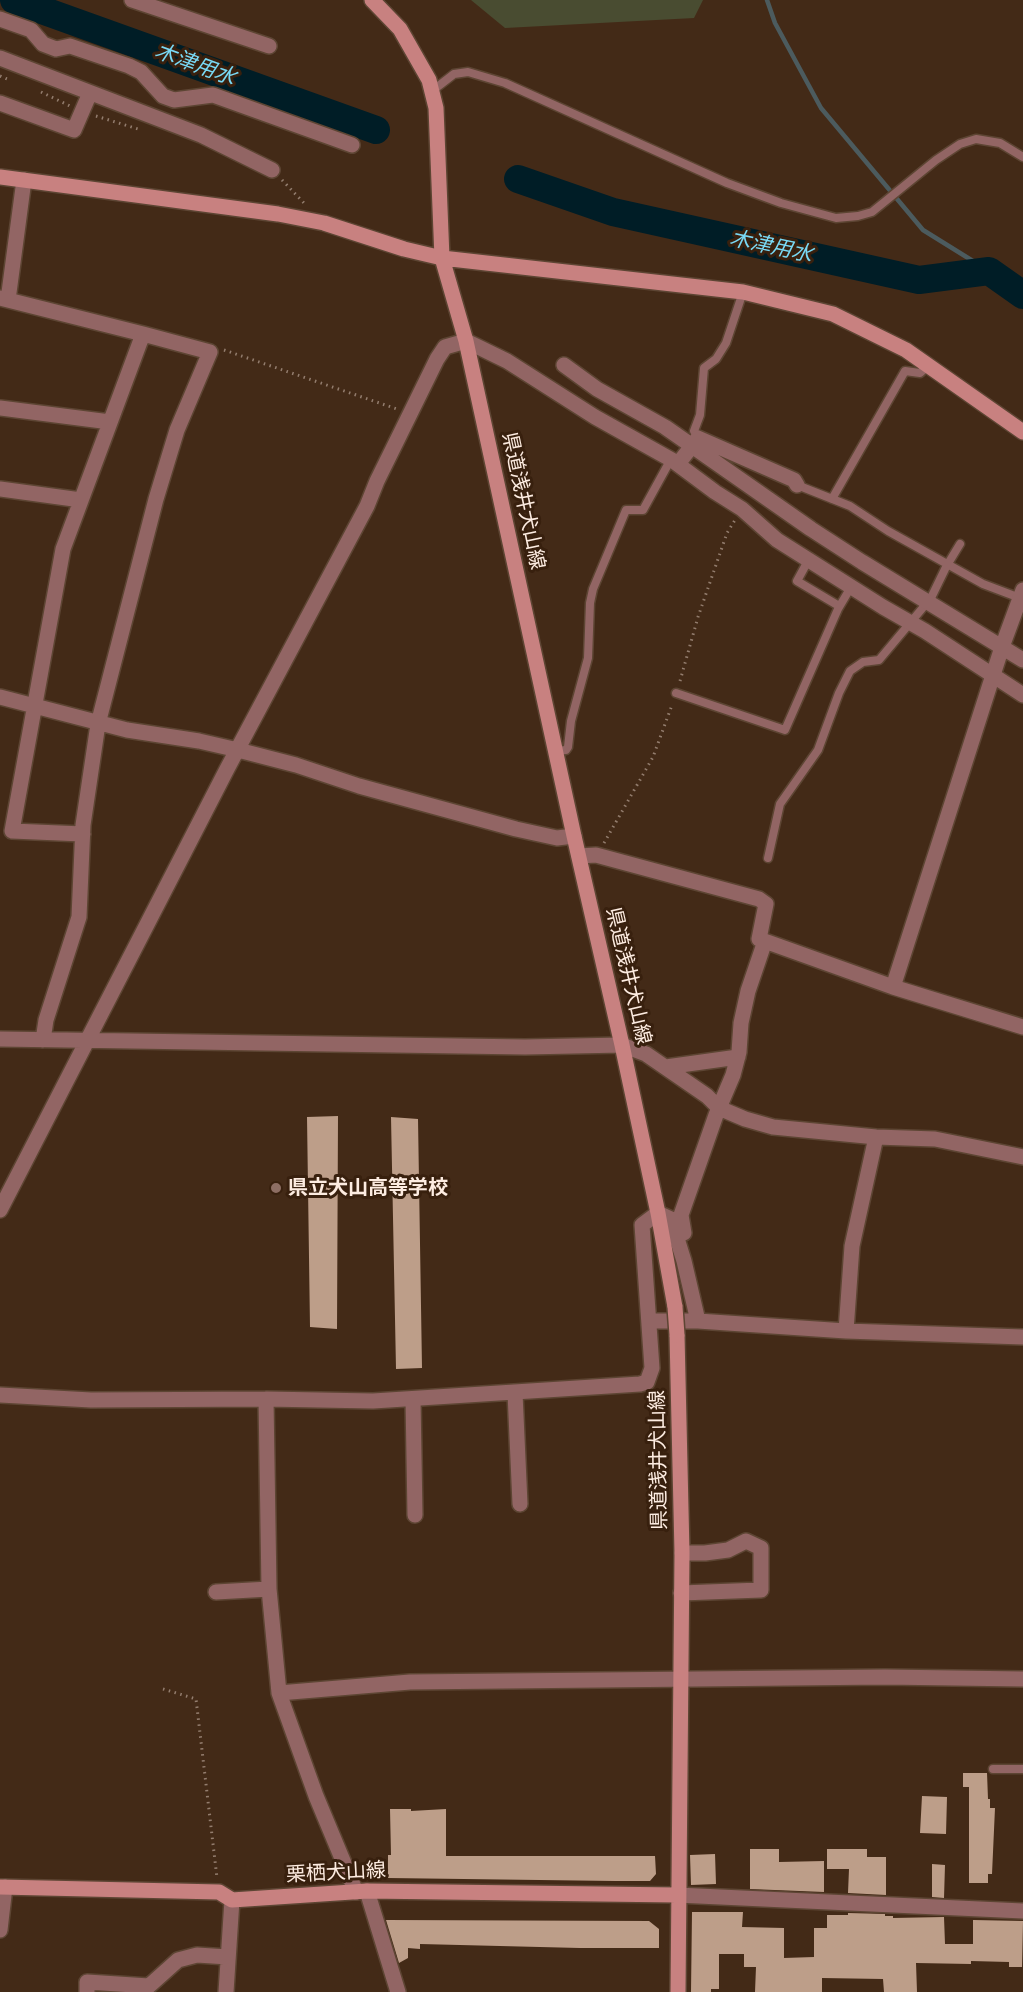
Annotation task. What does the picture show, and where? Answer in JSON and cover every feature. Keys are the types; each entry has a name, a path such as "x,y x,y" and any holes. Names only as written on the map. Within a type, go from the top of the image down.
{"main road":[{"name":"県道浅井犬山線","path":"372,0 400,29 429,80 436,108 442,258 466,341 622,1045 658,1213 675,1307 682,1553 678,1992"},
{"path":"0,177 278,214 324,224 404,249 442,258 743,292 833,314 906,350 1023,432"},
{"name":"栗栖犬山線","path":"2,1887 225,1896 362,1891 678,1895"}],"street":[{"path":"132,0 269,46"},
{"path":"0,19 31,30 43,44 56,49 70,45 129,66 141,72 163,96 174,100 213,95 352,145"},
{"path":"0,58 201,135 272,170"},
{"path":"0,103 74,130 90,93"},
{"path":"24,180 4,299 210,352 177,430 156,499 98,724 83,834 79,917 46,1020 43,1040"},
{"path":"83,834 12,831 63,549 143,334"},
{"path":"0,1210 5,1186 86,1041 367,506 437,358 445,347 466,341 507,361 595,417 674,462 742,509 777,540 911,622 1023,695"},
{"path":"564,365 597,388 665,427 695,442 794,480 797,484"},
{"path":"0,408 110,422"},
{"path":"674,462 695,442"},
{"path":"695,442 811,529 927,603 1023,660"},
{"path":"0,489 81,500"},
{"path":"893,987 1002,647 1022,594"},
{"path":"0,697 98,724 238,750 516,829 557,838 574,836"},
{"path":"579,856 596,855 759,899 766,904 759,939 893,987 1023,1027"},
{"path":"684,1261 686,1248 681,1215 719,1108 734,1075 748,992 765,941"},
{"path":"0,1039 525,1047 622,1045 646,1054 707,1096 719,1108 773,1127 876,1137 935,1139 1023,1157"},
{"path":"666,1067 738,1058"},
{"path":"846,1331 852,1246 876,1137"},
{"path":"0,1395 91,1400 373,1401 640,1384 647,1382 652,1368 642,1225 658,1213 671,1219 684,1261 698,1321"},
{"path":"650,1321 698,1321 846,1331 1023,1337"},
{"path":"515,1393 520,1504"},
{"path":"266,1399 270,1589 279,1693 316,1796 362,1891 398,1992"},
{"path":"413,1399 415,1515"},
{"path":"681,1593 761,1590 761,1548 746,1541 728,1550 682,1553"},
{"path":"216,1592 270,1589"},
{"path":"279,1693 410,1682 885,1677 1023,1679"},
{"path":"0,1930 2,1887"},
{"path":"678,1895 1023,1911"},
{"path":"225,1896 228,1956 226,1992"},
{"path":"87,1992 87,1982 149,1986 178,1960 197,1955 228,1956"}],"lane":[{"path":"432,91 454,74 468,72 506,83 727,183 781,203 836,218 872,212 936,160 960,144 976,139 1000,143 1023,157"},
{"path":"695,442 694,431 700,415 704,368 716,358 726,343 743,292"},
{"path":"832,499 905,371 920,373 928,366"},
{"path":"556,752 566,750 568,747 571,720 588,658 590,603 593,589 626,510 644,510 674,462"},
{"path":"797,484 850,506 888,531 983,584 1022,594"},
{"path":"768,858 780,804 818,750 850,671 863,662 879,660 927,603 960,544"},
{"path":"809,559 797,581 839,606"},
{"path":"676,693 785,730 839,606 851,587"},
{"path":"993,1769 1023,1768"}],"path":[{"path":"272,170 324,224"},
{"path":"210,352 216,347 410,414"},
{"path":"164,1689 196,1699 225,1896"}],"green space":[{"path":"471,0 703,0 694,18 505,28"}],"building":[{"path":"338,1116 337,1329 310,1327 307,1117"},
{"path":"391,1117 418,1119 422,1368 396,1369"},
{"path":"963,1773 987,1773 990,1808 995,1808 992,1874 988,1874 988,1883 969,1883 969,1787 963,1787"},
{"path":"922,1796 947,1797 946,1834 920,1833"},
{"path":"390,1809 411,1809 411,1811 446,1809 446,1856 655,1856 656,1874 650,1881 388,1878 388,1855 391,1855"},
{"path":"750,1849 779,1849 779,1862 824,1861 824,1892 750,1889"},
{"path":"827,1849 867,1849 867,1857 886,1857 886,1895 848,1893 849,1869 827,1869"},
{"path":"715,1854 716,1884 691,1885 690,1855"},
{"path":"932,1864 945,1865 944,1898 932,1897"},
{"path":"692,1912 743,1912 742,1927 784,1928 784,1958 814,1957 814,1928 827,1928 827,1915 848,1915 848,1913 885,1914 893,1918 944,1917 945,1944 973,1944 973,1920 1023,1921 1022,1967 1009,1967 1009,1962 916,1963 917,1992 884,1992 883,1979 822,1978 822,1992 755,1992 756,1967 744,1967 744,1954 719,1954 719,1989 711,1989 711,1992 691,1992"},
{"path":"386,1920 649,1921 659,1929 659,1948 420,1944 420,1949 408,1948 408,1958 399,1963"}],"waterway":[{"name":"木津用水","path":"14,0 376,130"},
{"path":"767,0 775,23 821,108 923,230 989,271"},
{"name":"木津用水","path":"518,179 613,212 919,280 989,271 1023,295"}],"place":[{"name":"県立犬山高等学校","path":"276,1188"}]}
